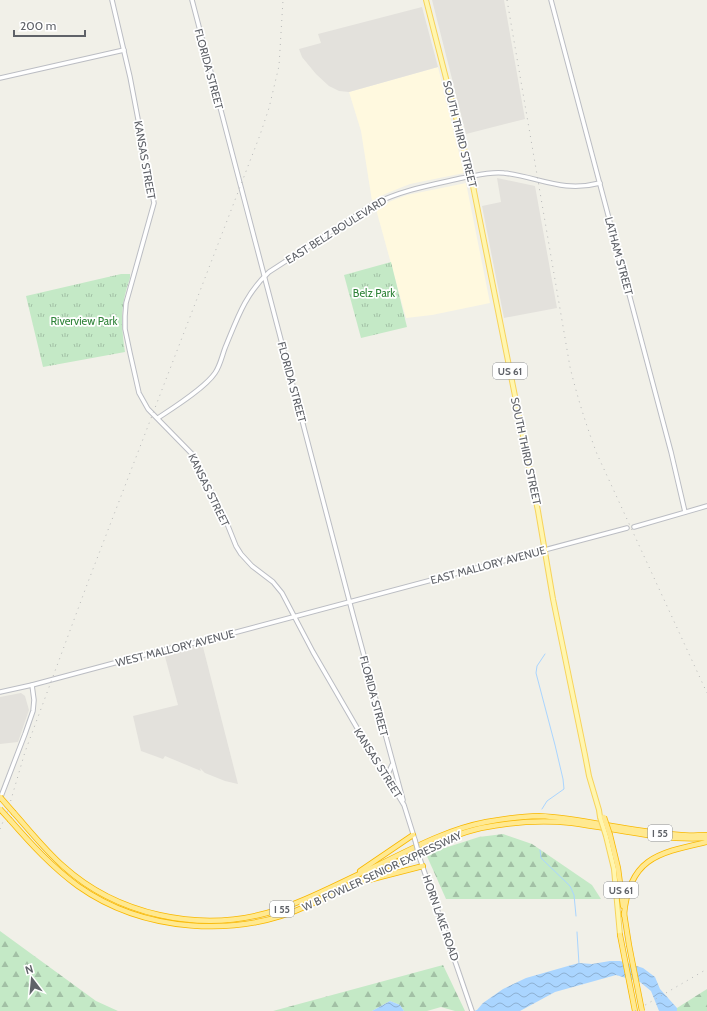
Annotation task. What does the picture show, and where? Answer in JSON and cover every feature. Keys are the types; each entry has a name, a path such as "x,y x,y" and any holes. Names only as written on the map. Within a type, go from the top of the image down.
{"highway":[{"name":"W B FOWLER SENIOR EXPRESSWAY","path":"0,799 64,867 82,881 105,895 128,906 151,914 172,918 206,921 252,917 283,908 450,838 481,828 516,823 571,823 662,838 707,838"},
{"name":"W B FOWLER SENIOR EXPRESSWAY","path":"0,809 55,868 78,886 100,900 127,912 169,924 224,926 279,916 307,906 343,884 438,837 461,828 485,822 538,816 673,834 707,835"},
{"name":"SOUTH THIRD STREET","path":"602,817 618,868 629,945 642,1011"},
{"path":"343,884 413,835"},
{"path":"624,915 625,904 631,883 646,862 660,854 674,849 707,842"},
{"path":"343,884 423,866"},
{"name":"SOUTH THIRD STREET","path":"620,935 635,1011"}],"main road":[{"name":"SOUTH THIRD STREET","path":"426,0 471,176 589,776 602,817"},
{"name":"SOUTH THIRD STREET","path":"608,836 614,869 620,935"}],"street":[{"name":"KANSAS STREET","path":"112,0 124,50 154,198 145,238 126,303 126,329 139,393 148,409 193,455 226,521 236,546 247,561 278,587 360,733 404,805 413,835"},
{"name":"FLORIDA STREET","path":"192,0 349,602 404,805"},
{"name":"LATHAM STREET","path":"551,0 670,446 685,512"},
{"path":"0,78 124,50"},
{"name":"EAST BELZ BOULEVARD","path":"158,418 208,382 216,372 244,303 251,290 269,272 380,202 402,192 418,187 490,173 504,173 570,187 600,183"},
{"path":"634,527 707,506"},
{"name":"EAST MALLORY AVENUE","path":"349,602 627,528"},
{"name":"WEST MALLORY AVENUE","path":"0,692 32,685 349,602"},
{"path":"0,799 25,734 34,703 32,685"},
{"path":"387,776 392,764"},
{"name":"HORN LAKE ROAD","path":"413,835 472,1011"}],"shaded area":[{"path":"432,0 504,0 525,119 466,134"},
{"path":"422,7 438,67 349,92 339,91 329,86 316,74 302,57 299,49 321,43 318,34"},
{"path":"438,67 464,173 410,184 372,201 361,131 349,92"},
{"path":"497,178 535,186 557,308 504,318 482,206 501,202"},
{"path":"466,183 490,303 432,315 406,318 376,209 407,195"},
{"path":"200,645 203,647 238,784 225,781 205,773 200,768 201,771 165,756 163,759 141,751 133,716 178,705 164,653"},
{"path":"21,693 25,696 29,710 18,742 0,744 0,697"}],"green space":[{"name":"Belz Park","path":"391,262 407,327 361,338 344,275"},
{"name":"Riverview Park","path":"121,274 130,274 124,298 122,315 125,352 43,367 26,296"},
{"path":"503,834 532,844 592,885 601,899 446,899 426,854 479,837"},
{"path":"0,931 96,1001 118,1011 0,1011"},
{"path":"443,965 465,1011 455,1011 441,1007 427,1011 404,1011 400,1005 390,1001 372,1011 273,1011"},
{"path":"707,989 707,1011 677,1011 677,1008"}],"water":[{"path":"620,961 643,968 655,977 660,989 677,1008 677,1011 659,1011 651,991 640,982 616,975 555,992 520,1011 474,1011 503,989 526,978 579,963 592,964"},
{"path":"390,1001 400,1005 404,1011 372,1011"}],"waterway":[{"path":"542,809 547,801 564,789 555,745 536,673 537,666 545,654"},
{"path":"540,850 541,858 570,886 574,895 576,916"},
{"path":"577,932 579,964"}],"railway":[{"path":"0,829 8,810 25,752 88,582 260,135 269,108 279,66 283,0"},
{"path":"507,0 570,367 585,421 597,454 707,693"},
{"path":"635,1011 707,969"}]}
